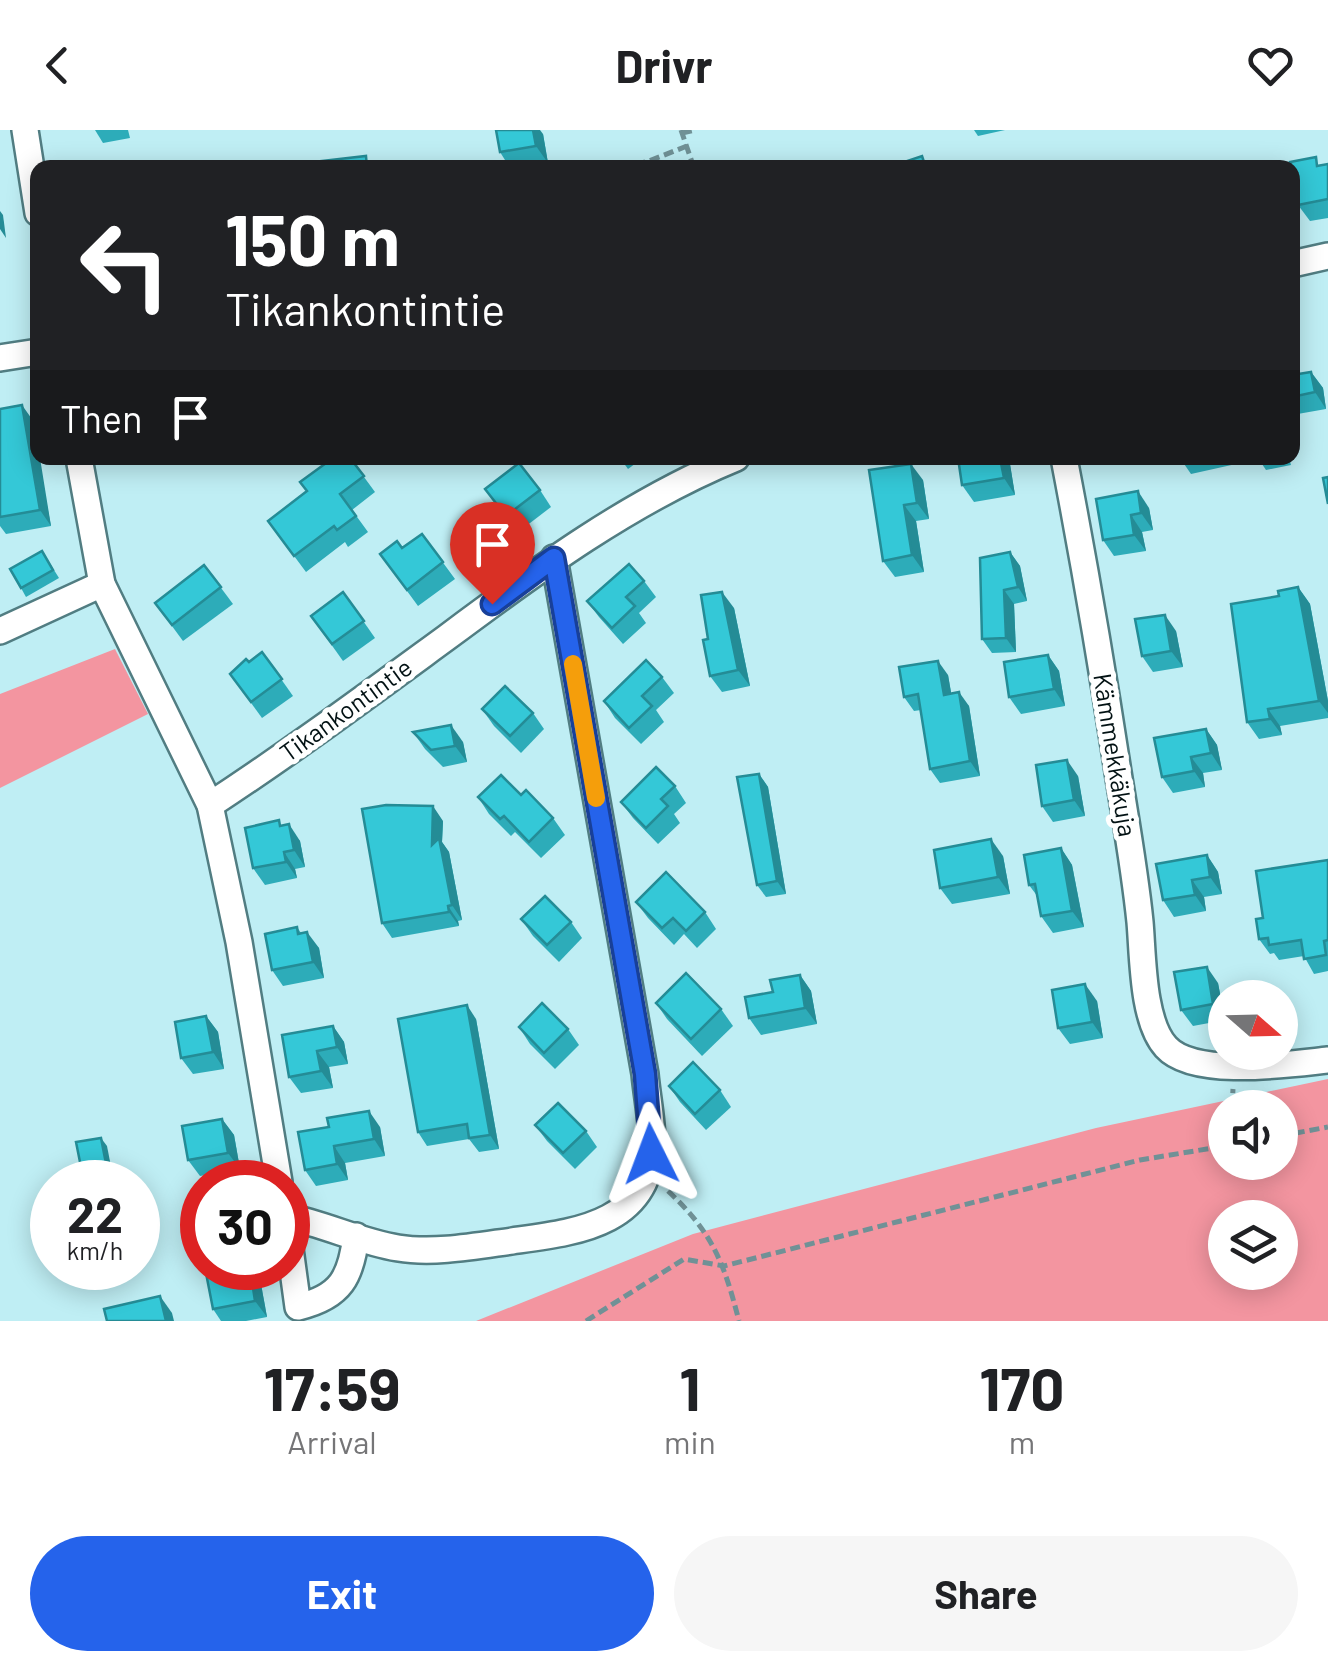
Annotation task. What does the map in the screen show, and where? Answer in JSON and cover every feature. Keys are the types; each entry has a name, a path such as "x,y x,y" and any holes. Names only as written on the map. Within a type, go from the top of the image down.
{"street":[{"path":"25,130 30,162"},
{"path":"1300,262 1328,256"},
{"path":"0,358 30,353"},
{"path":"81,465 102,584 210,805 239,942 274,1160"},
{"name":"Tikankontintie","path":"210,805 554,558 664,493 722,465"},
{"name":"Kämmekkäkuja","path":"1065,465 1121,788 1138,902 1145,987 1158,1035 1168,1050 1197,1062 1233,1066 1328,1060"},
{"path":"310,1223 384,1246 418,1250 572,1232 624,1209 638,1192 652,1141 645,1074 554,558"},
{"path":"0,630 102,584"},
{"path":"296,1290 298,1308 333,1293 352,1268 356,1236"}],"path":[{"path":"691,160 682,132 696,130"},
{"path":"653,160 687,146"},
{"path":"1298,1133 1328,1127"},
{"path":"586,1321 684,1259 724,1266 1140,1160 1208,1149"},
{"path":"646,1170 705,1230 724,1266 739,1321"}],"shaded area":[{"path":"115,649 148,714 0,788 0,694"},
{"path":"1328,1079 1328,1321 476,1321 693,1234 1096,1128 1208,1104 1208,1180 1298,1180 1298,1090 1276,1090"}],"building":[{"path":"496,130 533,130 536,146 500,152"},
{"path":"366,156 366,160 331,160"},
{"path":"1316,157 1317,166 1328,164 1328,199 1300,205 1300,160"},
{"path":"1311,372 1315,392 1300,395 1300,374"},
{"path":"22,405 40,510 0,517 0,409"},
{"path":"323,465 355,465 364,476 340,494 356,516 337,530 334,526 294,556 268,521 307,491 300,482"},
{"path":"521,465 540,490 506,516 485,489"},
{"path":"911,465 917,503 904,505 912,555 883,561 869,470"},
{"path":"959,465 1001,465 1004,478 962,485"},
{"path":"1328,477 1328,504 1323,478"},
{"path":"1138,491 1141,513 1131,515 1134,535 1103,540 1096,499"},
{"path":"422,534 443,562 407,590 380,554 397,541 402,548"},
{"path":"42,551 53,570 21,588 10,569"},
{"path":"1010,552 1018,587 1004,590 1006,638 982,639 980,558"},
{"path":"629,564 644,581 626,597 635,606 612,628 587,601"},
{"path":"204,565 221,587 172,625 155,603"},
{"path":"1298,587 1319,701 1268,709 1270,719 1247,722 1231,604 1279,596 1278,591"},
{"path":"343,592 364,621 332,644 311,616"},
{"path":"722,592 738,670 710,676 701,595"},
{"path":"1165,615 1171,651 1142,656 1135,619"},
{"path":"262,652 282,679 251,702 230,674 246,659 249,662"},
{"path":"1048,655 1054,689 1009,697 1004,662"},
{"path":"646,660 662,677 642,696 652,706 629,728 604,701"},
{"path":"938,661 944,695 959,692 970,761 930,769 918,694 904,697 899,667"},
{"path":"505,686 533,713 510,736 482,709"},
{"path":"451,725 455,746 431,750 413,732"},
{"path":"1206,729 1211,753 1191,757 1194,771 1162,777 1154,738"},
{"path":"1067,760 1074,800 1042,806 1036,765"},
{"path":"656,767 675,786 661,799 668,806 646,828 621,802"},
{"path":"759,774 777,881 757,885 737,777"},
{"path":"501,775 521,795 526,790 553,818 529,842 478,797"},
{"path":"433,806 432,845 439,838 452,905 448,906 449,912 382,923 362,809"},
{"path":"279,820 280,826 289,824 294,850 284,852 286,862 253,868 245,828"},
{"path":"991,839 998,877 940,888 934,850"},
{"path":"1061,848 1072,911 1041,916 1035,884 1029,885 1024,855"},
{"path":"1207,855 1210,877 1192,880 1195,895 1163,900 1156,864"},
{"path":"1328,860 1326,955 1304,959 1301,940 1269,945 1268,938 1259,939 1256,919 1263,918 1256,871"},
{"path":"666,872 705,912 686,931 673,918 662,928 636,902"},
{"path":"545,896 571,922 547,945 521,919"},
{"path":"297,927 298,934 307,932 313,962 272,970 265,934"},
{"path":"1207,967 1208,1005 1181,1010 1174,972"},
{"path":"686,973 721,1009 691,1039 656,1003"},
{"path":"800,975 805,1008 749,1018 745,997 773,992 770,980"},
{"path":"1085,984 1092,1022 1058,1028 1052,990"},
{"path":"542,1003 568,1029 544,1053 519,1027"},
{"path":"467,1005 490,1135 469,1138 467,1124 418,1132 398,1019"},
{"path":"206,1016 213,1052 181,1058 175,1022"},
{"path":"333,1026 337,1047 317,1051 321,1071 289,1077 282,1035"},
{"path":"693,1062 720,1090 695,1114 669,1086"},
{"path":"558,1103 586,1131 563,1153 535,1125"},
{"path":"369,1111 374,1139 334,1146 337,1164 310,1169 310,1160 303,1160 298,1132 329,1127 327,1118"},
{"path":"222,1119 228,1153 188,1160 182,1126"},
{"path":"101,1138 105,1160 80,1160 76,1142"},
{"path":"209,1290 253,1290 255,1301 213,1309"},
{"path":"160,1296 166,1321 107,1321 104,1309"}],"slow traffic":[{"path":"573,664 596,798"}],"route":[{"path":"492,604 554,558 645,1074 651,1154"}]}
